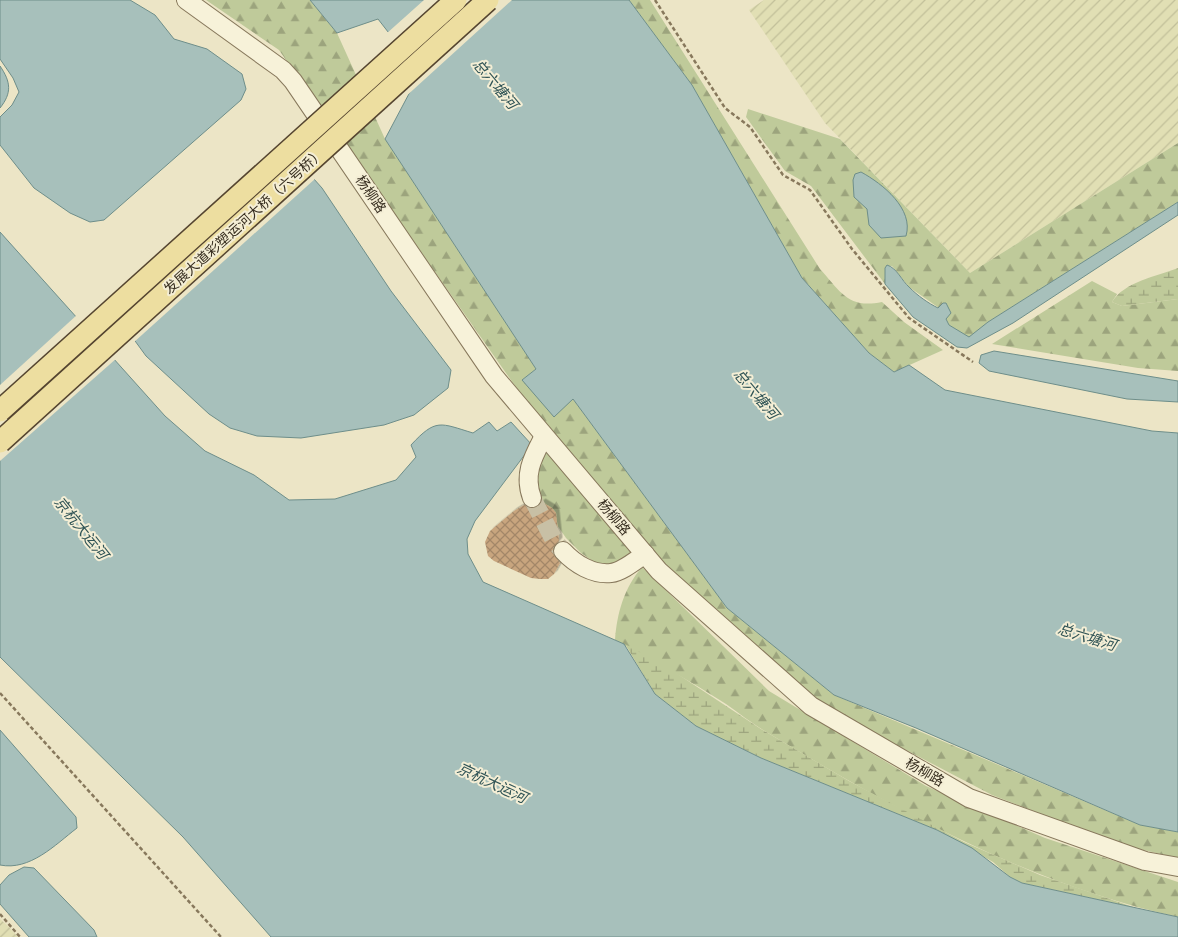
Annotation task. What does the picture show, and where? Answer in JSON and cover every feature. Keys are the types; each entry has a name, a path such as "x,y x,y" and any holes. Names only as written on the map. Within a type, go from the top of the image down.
{"main road":[{"name":"发展大道彩塑运河大桥（六号桥）","path":"0,411 456,0"},
{"name":"发展大道彩塑运河大桥（六号桥）","path":"0,442 488,0"}],"street":[{"name":"杨柳路","path":"186,0 283,70 293,81 494,376 659,571 811,706 969,798 1145,861 1178,867"},
{"path":"532,498 528,482 528,467 544,436"},
{"path":"563,551 571,561 592,571 612,573 646,554"}],"path":[{"path":"655,0 725,108 750,128 783,175 810,190 852,249 909,318 973,362"},
{"path":"0,692 222,937"},
{"path":"0,914 20,937"}],"shaded area":[{"path":"764,0 1178,0 1178,143 970,273 825,123 749,10"},
{"path":"0,919 8,926 18,937 0,937"}],"green space":[{"path":"206,0 310,0 337,33 385,139 536,369 523,380 573,399 727,608 834,695 1140,825 1178,832 1178,858 1122,845 992,795 818,704 731,628 656,555 544,427 279,50"},
{"path":"629,0 650,0 820,269 834,285 853,301 870,304 882,302 904,322 943,350 894,372 869,353 802,278 692,85"},
{"path":"748,109 840,139 970,273 1178,143 1178,202 988,322 969,338 949,325 939,308 909,287 892,266 885,268 885,284 811,186 785,171 746,117"},
{"path":"1178,268 1178,299 1122,306 1112,302 1124,289"},
{"path":"1092,281 1117,294 1112,302 1122,306 1178,299 1178,371 1138,368 992,344"},
{"path":"543,448 635,553 617,565 597,564 581,553 566,538 537,496 536,461"},
{"path":"642,567 769,691 926,786 1045,838 1178,882 1178,917 1122,903 1068,885 963,841 862,788 758,727 699,687 615,640 622,601 630,583"},
{"path":"625,644 673,671 761,729 849,781 964,842 1040,875 1136,908 1022,883 1010,877 993,862 937,830 761,758 696,726 655,694"}],"water":[{"path":"0,0 130,0 155,15 174,39 207,49 242,74 246,89 241,100 104,220 90,222 70,213 34,188 0,145 0,117 12,105 19,92 13,78 0,59"},
{"name":"总六塘河","path":"310,0 629,0 692,85 802,278 869,353 894,372 909,365 945,390 1152,431 1178,433 1178,832 1140,825 916,728 834,695 727,608 573,399 554,417 522,380 536,369 385,139 420,73 378,19 337,33"},
{"path":"0,66 9,87 7,97 0,108"},
{"path":"279,140 322,188 391,291 451,370 448,388 414,415 384,425 301,438 257,436 230,428 209,414 146,356 106,301"},
{"path":"861,172 878,183 895,198 905,216 906,236 881,238 869,225 867,209 854,197 853,180 855,174"},
{"path":"1178,202 1178,215 1013,323 967,348 957,347 913,317 885,284 885,268 887,265 894,269 909,287 927,302 938,308 943,303 946,303 951,313 946,319 949,325 969,337 988,322"},
{"name":"京杭大运河","path":"0,232 165,416 205,451 254,475 289,500 335,499 396,480 416,457 411,445 419,436 433,427 445,425 473,433 489,422 497,431 511,422 532,445 475,521 467,539 468,554 483,582 624,644 655,694 696,726 761,758 937,830 972,848 1010,877 1022,883 1178,917 1178,937 271,937 183,837 0,657"},
{"path":"994,351 1178,381 1178,402 1127,399 989,371 979,363 981,355"},
{"path":"0,730 76,817 77,828 42,855 22,864 11,866 0,865"},
{"path":"24,867 34,868 94,930 97,937 29,937 0,904 0,885 9,875"}],"pier":[{"path":"424,0 512,0 403,99 417,73 386,34"},
{"path":"278,138 281,138 316,178 133,343 104,302 109,290"},
{"path":"78,314 117,358 0,461 0,385"}],"building":[{"path":"542,502 556,513 559,541 553,548 553,553 560,563 554,574 548,579 531,578 494,561 488,556 485,542 490,531 514,511 524,505 535,508"}],"tunnel":[{"path":"532,498 555,542 563,551"}]}
